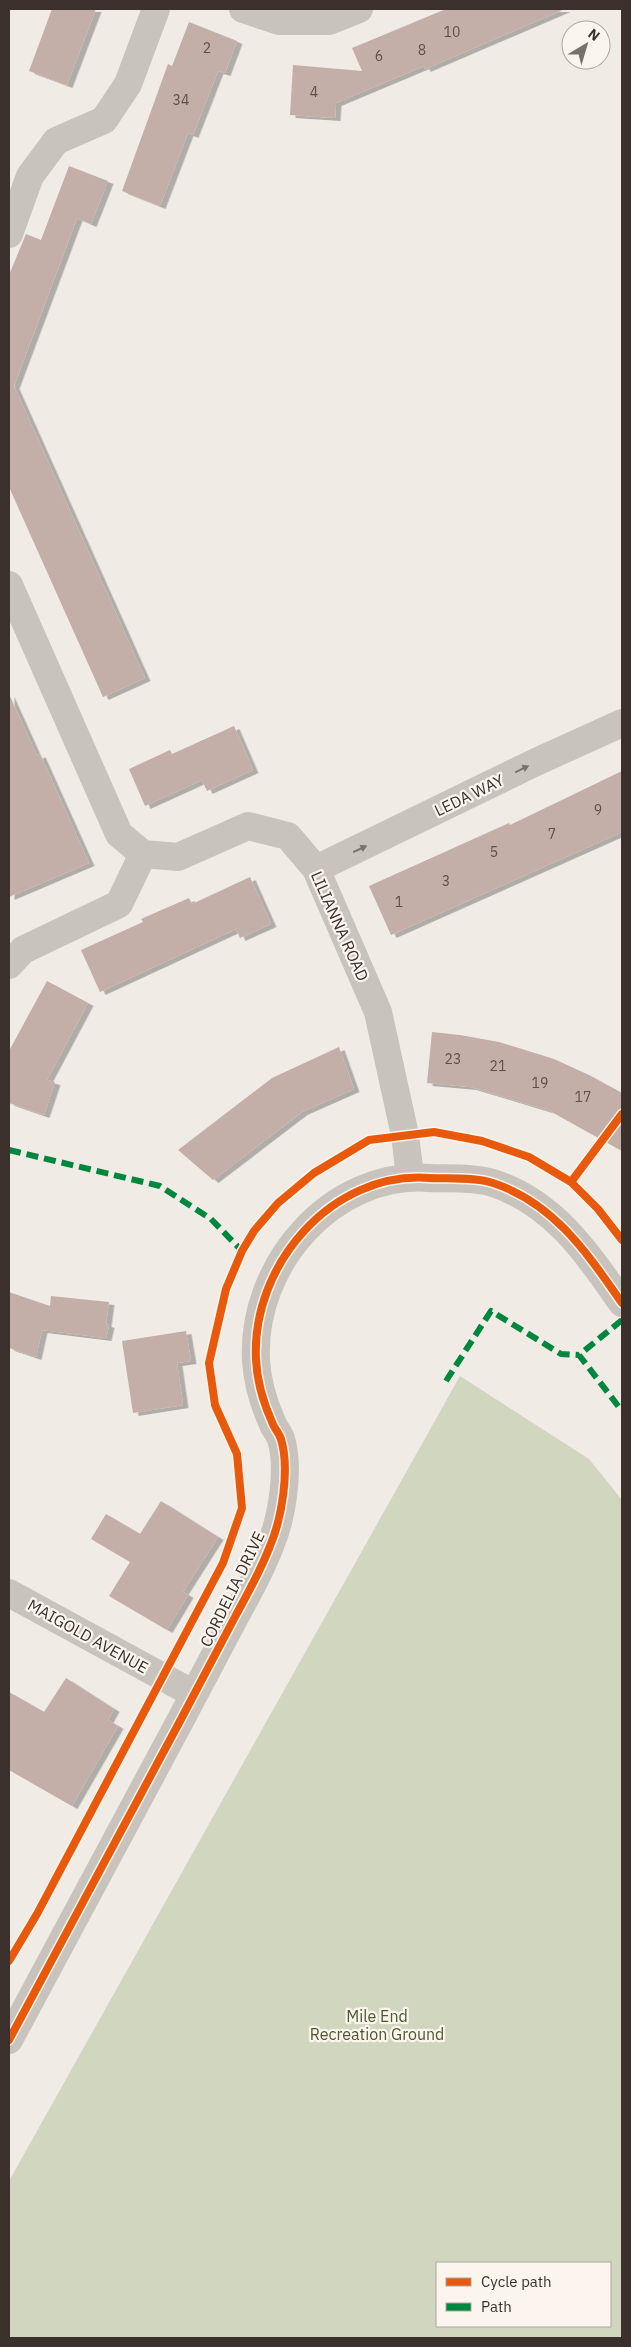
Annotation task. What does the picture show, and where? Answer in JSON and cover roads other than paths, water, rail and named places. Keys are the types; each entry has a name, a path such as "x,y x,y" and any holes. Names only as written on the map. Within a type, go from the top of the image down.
{"street":[{"path":"9,234 30,176 56,141 104,120 128,84 156,9"},
{"path":"243,9 279,21 329,21 359,9"},
{"path":"9,585 119,834 143,854 119,904 23,950 9,965"},
{"name":"LEDA WAY","path":"316,869 536,762 622,723"},
{"name":"LILIANNA ROAD","path":"143,854 178,857 248,826 288,836 316,869 378,1012 405,1135 410,1176"},
{"name":"CORDELIA DRIVE","path":"9,2040 194,1694 271,1545 280,1516 284,1479 281,1439 271,1421 256,1363 256,1330 272,1282 286,1254 301,1233 324,1211 351,1194 384,1181 410,1176 490,1182 526,1198 568,1230 622,1303"},
{"name":"MAIGOLD AVENUE","path":"9,1593 194,1694"}],"park label":[{"name":"Mile End Recreation Ground","path":"377,2025"}]}
